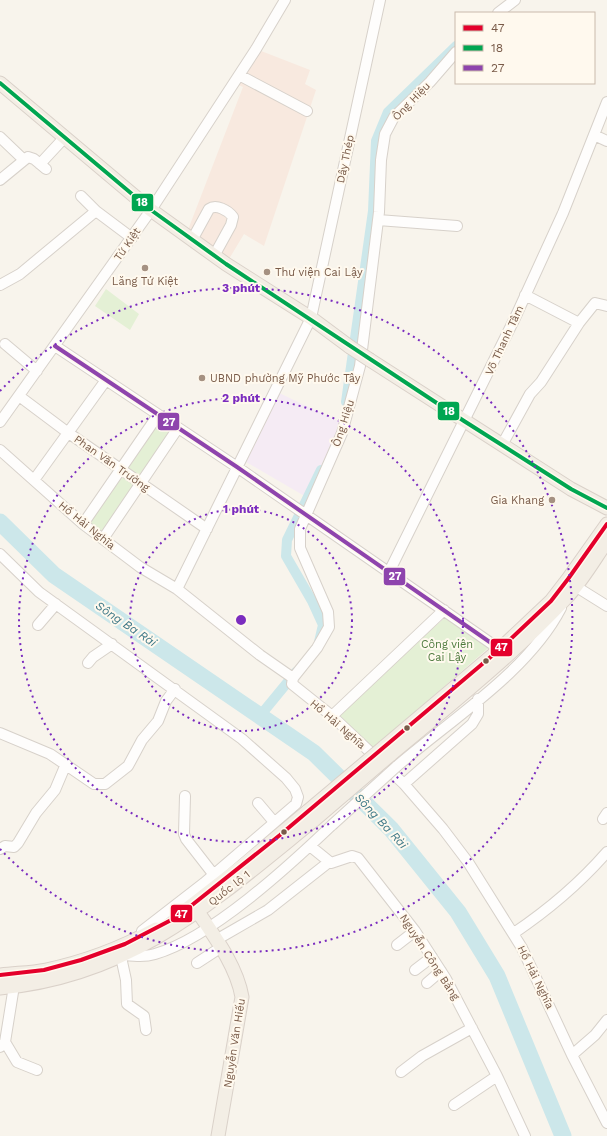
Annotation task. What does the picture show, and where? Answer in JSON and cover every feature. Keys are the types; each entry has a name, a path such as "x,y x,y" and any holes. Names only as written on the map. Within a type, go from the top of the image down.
{"main road":[{"path":"0,83 152,210 214,256 311,318 350,347 464,421 571,489 607,508"},
{"path":"311,816 387,751 454,703 551,601 607,524"},
{"path":"504,652 566,598 607,541"},
{"name":"Quốc lộ 1","path":"0,988 54,979 124,952 198,912 311,816"},
{"name":"Quốc lộ 1","path":"0,975 54,968 81,960 124,952 177,917 311,816"},
{"name":"Nguyễn Văn Hiếu","path":"198,912 209,928 239,983 242,997 218,1136"}],"street":[{"name":"Tứ Kiệt","path":"0,422 152,210 239,75 285,0"},
{"name":"Dây Thép","path":"177,589 311,318 380,0"},
{"path":"499,12 514,0"},
{"name":"Ông Hiệu","path":"289,675 326,636 330,621 328,612 300,548 300,529 305,514 342,433 360,366 378,220 381,160 385,134 400,110 430,82 455,53"},
{"path":"239,75 307,111"},
{"name":"Võ Thanh Tâm","path":"389,572 525,295 563,212 607,102"},
{"path":"594,135 607,141"},
{"path":"0,137 24,160"},
{"path":"0,180 24,160 31,157 43,167 65,137"},
{"path":"81,196 96,211 132,238"},
{"path":"192,240 209,209 216,207 230,213 233,217 231,225 214,256"},
{"path":"0,285 20,274 96,211"},
{"path":"378,220 457,226"},
{"path":"525,295 579,323"},
{"path":"502,445 530,394 541,382 579,323 595,303 607,306"},
{"path":"5,344 37,372"},
{"path":"55,346 237,467 504,652"},
{"path":"34,480 106,380"},
{"name":"Phan Văn Trường","path":"19,396 207,529"},
{"path":"83,524 158,414"},
{"path":"103,539 140,482 178,428"},
{"name":"Hồ Hải Nghĩa","path":"0,450 83,524 140,567 177,589 260,655 289,675 292,684 332,716 404,784 443,829 464,857 514,933 572,1055 607,1123"},
{"path":"0,554 28,583 242,739 295,789 298,797 296,804 214,875 166,914 124,952"},
{"path":"575,586 607,606"},
{"path":"124,952 154,955 176,946 209,928 310,846 396,767 506,676 536,644 554,621 566,598"},
{"path":"38,625 56,604"},
{"path":"332,716 444,610"},
{"path":"88,663 93,657 112,644"},
{"path":"0,733 40,749 98,785 105,784 128,766 142,740 158,720 166,701 175,689"},
{"path":"404,784 472,724 478,714 478,700"},
{"path":"0,849 5,846 14,847 18,843 36,813 55,790 66,764"},
{"path":"185,796 184,834 186,839 214,875"},
{"path":"258,803 274,822"},
{"path":"197,963 218,944 268,910 329,862 310,846"},
{"path":"514,933 542,914 589,871 607,852"},
{"name":"Nguyễn Công Bằng","path":"329,862 335,863 352,856 358,858 415,931 441,971 472,1028 497,1076 525,1136"},
{"path":"397,945 415,931"},
{"path":"124,952 127,1004 144,1016 146,1030"},
{"path":"414,970 432,957"},
{"path":"427,983 441,971"},
{"path":"14,986 2,1044 17,1062 37,1070"},
{"path":"572,1055 595,1035 607,1020"},
{"path":"401,1072 422,1056 472,1028"},
{"path":"454,1105 497,1076"}],"shaded area":[{"path":"256,49 310,70 305,84 316,90 264,246 244,234 226,264 186,235 243,87 234,83"},
{"path":"275,391 344,424 313,501 241,459"}],"green space":[{"path":"106,289 139,314 130,330 95,306"},
{"path":"158,415 178,428 103,539 83,524"},
{"name":"Công viên Cai Lậy","path":"449,614 493,644 365,755 332,718"}],"waterway":[{"path":"346,402 373,211 376,141 388,112 455,47"},
{"path":"319,642 323,625 312,601 286,556 287,540 321,470"},
{"name":"Sông Ba Rài","path":"0,522 54,575 314,753 391,829 458,912 497,976 563,1136"},
{"path":"259,717 296,672"}],"transit line":[{"name":"18","path":"0,83 151,210 226,264 464,421 571,489 607,508"},
{"name":"27","path":"55,346 237,467 507,654"},
{"name":"47","path":"0,975 44,970 81,960 125,944 177,917 280,835 500,649 551,601 607,524"}],"place":[{"name":"Lăng Tứ Kiệt","path":"145,268"},
{"name":"Thư viện Cai Lậy","path":"267,272"},
{"name":"UBND phường Mỹ Phước Tây","path":"202,378"},
{"name":"Gia Khang","path":"552,500"}]}
